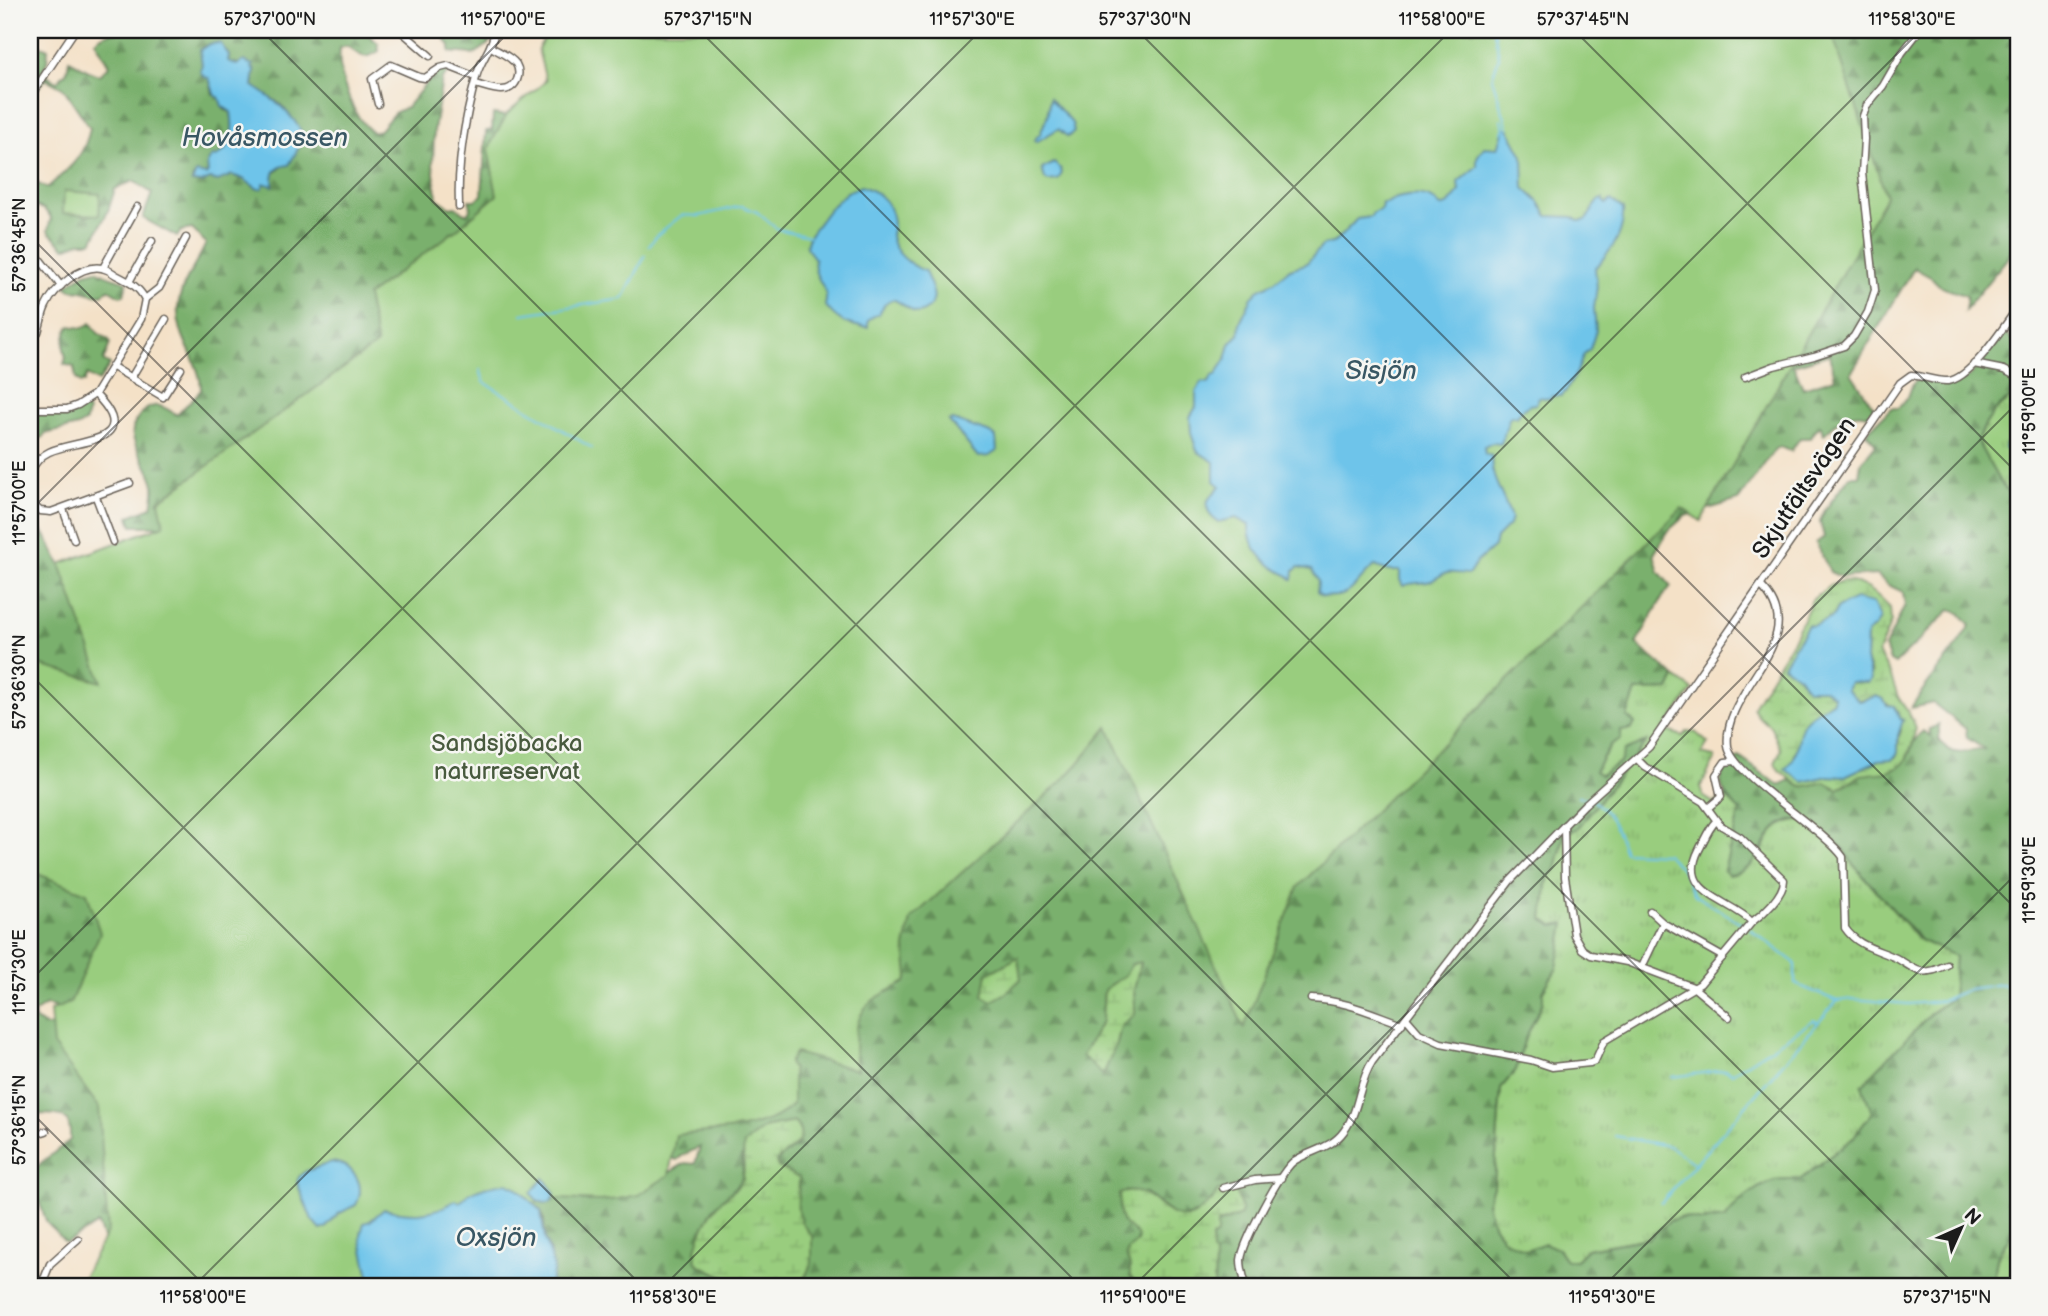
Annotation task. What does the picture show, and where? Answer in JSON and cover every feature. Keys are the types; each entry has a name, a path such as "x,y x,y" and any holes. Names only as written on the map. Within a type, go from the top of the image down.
{"main road":[{"path":"30,38 33,30"}],"street":[{"path":"30,93 75,30"},
{"path":"400,30 430,56"},
{"path":"459,207 460,161 467,116 481,64 491,47 495,30"},
{"path":"1745,377 1829,352 1851,341 1872,300 1875,290 1862,173 1863,116 1902,53 1920,30"},
{"path":"379,104 372,79 391,65 419,78 425,78 448,66 504,90 512,87 517,81 517,65 491,47"},
{"path":"103,268 137,207"},
{"path":"145,299 159,288 186,239"},
{"path":"129,282 152,241"},
{"path":"30,247 61,286"},
{"path":"30,409 67,409 95,394 141,319 145,299 140,290 103,268 89,269 61,286 45,307 38,332"},
{"name":"Skjutfältsvägen","path":"1735,761 1727,745 1732,715 1769,652 1779,627 1777,611 1761,586 1904,378 1915,375 1941,381 1954,380 1974,364 2018,307"},
{"path":"131,377 166,318"},
{"path":"1974,364 2004,370 2018,377"},
{"path":"113,367 163,397 181,369"},
{"path":"30,472 47,452 93,442 108,432 111,425 110,412 95,394"},
{"path":"30,502 36,509 45,512 63,509 130,483"},
{"path":"96,497 113,542"},
{"path":"63,509 74,540"},
{"path":"1247,1286 1242,1269 1243,1253 1281,1178 1294,1161 1329,1145 1344,1132 1355,1112 1367,1070 1504,888 1564,825 1638,760 1761,586"},
{"path":"1311,999 1328,1000 1404,1021 1419,1033 1441,1043 1531,1060 1552,1067 1573,1066 1595,1060 1604,1041 1700,984 1752,922 1764,912 1784,887 1784,880 1740,837 1716,821 1709,807 1638,760"},
{"path":"1709,807 1721,797 1716,775 1725,762 1735,761 1840,852 1844,860 1845,928 1853,938 1869,949 1898,958 1919,971 1933,971 1947,965"},
{"path":"1716,821 1694,860 1693,873 1702,889 1752,922"},
{"path":"1564,825 1565,877 1577,943 1591,955 1642,967 1693,987 1729,1017"},
{"path":"1650,911 1663,923 1723,957"},
{"path":"1642,967 1663,923"},
{"path":"30,1136 46,1131"},
{"path":"1223,1188 1255,1180 1281,1178"},
{"path":"30,1276 40,1281 44,1279 50,1264 78,1239"}],"green space":[{"path":"140,30 362,30 378,43 379,51 366,56 359,55 347,46 340,48 341,70 353,107 374,133 380,130 394,113 407,107 434,74 450,68 442,79 434,131 433,164 437,198 467,214 471,207 469,200 476,200 482,195 486,131 492,130 493,114 506,116 544,87 546,67 1039,30 104,1241 98,1224 66,1243 47,1223 37,1196 30,1198 30,1177 41,1163 70,1140 70,1129 68,1122 59,1115 30,1114 30,507 60,564 162,526 132,526 129,516 152,507 154,490 151,476 133,438 133,429 136,420 149,408 160,406 177,415 201,390 197,369 180,328 178,307 186,282 206,243 192,229 181,231 177,237 143,218 152,193 133,181 115,189 108,211 92,242 80,242 65,248 48,231 51,217 44,209 30,204 30,180 47,188 80,155 90,128 64,89 46,79 33,94 33,85 30,84 30,54 34,43 48,49 47,62 42,71 57,82 67,71 69,60 100,75 109,66 95,41 105,34","holes":["217,43 229,55 230,63 252,65 255,70 253,86 282,106 301,143 292,158 273,174 270,183 263,183 258,189 232,175 202,183 192,182 193,177 206,175 232,134 231,112 225,110 219,97 213,94 209,77 200,71 202,48","46,1005 59,1008 54,1025 46,1026 35,1020 34,1013"]},
{"path":"439,30 459,30 462,39 468,43 475,41 483,30 492,30 492,35 487,45 473,55 450,52 450,46"},
{"name":"Sandsjöbacka naturreservat","path":"549,30 1831,30 1886,196 1701,521 1682,508 1298,887 1244,1028 1108,727 1058,785 911,919 905,947 908,977 906,982 872,1001 861,1015 855,1043 857,1070 795,1053 789,1063 793,1070 793,1104 768,1120 754,1125 676,1135 669,1175 638,1195 600,1201 540,1198 464,1286 78,1286 108,1231 99,1107 53,1045 50,1011 70,1003 100,933 87,893 30,871 30,666 31,663 102,682 60,564 164,525 159,501 377,344 367,296 456,230 497,195 488,149 507,114 546,81 538,49"},
{"path":"1770,30 2018,30 2018,245 1965,310 1967,296 1941,287 1932,278 1914,268 1851,373 1874,408 1868,415 1848,415 1823,435 1821,426 1810,438 1800,438 1791,451 1780,447 1775,449 1739,500 1685,516 1669,530 1654,554 1659,572 1671,586 1636,644 1675,677 1669,690 1636,691 1627,717 1635,723 1632,729 1621,731 1621,739 1610,745 1595,771 1601,775 1620,762 1624,751 1646,742 1578,828 1564,835 1556,869 1548,878 1543,919 1553,926 1565,924 1557,968 1543,991 1543,1002 1524,1041 1516,1070 1501,1088 1494,1184 1487,1203 1493,1225 1504,1240 1526,1250 1545,1243 1558,1249 1566,1260 1576,1260 1587,1249 1649,1238 1670,1221 1683,1217 1702,1221 1725,1218 1741,1200 1758,1188 1774,1181 1801,1179 1852,1139 1872,1113 1862,1085 1931,1013 1952,998 1955,956 1920,940 1851,862 1844,849 1804,819 1790,820 1779,826 1749,867 1728,875 1724,870 1740,811 1723,790 1721,777 1739,757 1779,785 1790,780 1801,787 1825,782 1834,788 1863,774 1889,771 1899,766 1907,759 1919,735 1923,731 1931,736 1929,729 1939,725 1939,741 1950,750 1960,752 1984,749 1967,738 1966,729 1933,703 1911,708 1970,625 1960,613 1950,610 1895,664 1890,661 1885,647 1905,605 1903,592 1888,585 1877,575 1841,577 1830,572 1816,543 1824,537 1820,521 1825,510 1850,476 1859,476 1861,463 1876,444 1866,433 1891,408 1898,408 1918,379 1948,385 1970,376 2004,331 2015,343 2018,339 2018,395 2004,403 1993,414 1977,441 1998,479 2018,507 2018,1229 1998,1254 1994,1286 1214,1286 1215,1255 1212,1252 1212,1238 1217,1234 1217,1224 1236,1217 1215,1197 1199,1213 1180,1218 1146,1194 1126,1191 1122,1216 1138,1236 1128,1258 1130,1275 1138,1286 801,1286 812,1262 808,1231 798,1216 799,1185 778,1167 776,1162 798,1142 799,1128 794,1122 764,1128 742,1156 743,1173 740,1182 716,1206 699,1241 696,1262 744,1286 550,1286 550,1252 545,1239 544,1219 541,1211 516,1187","holes":["1830,354 1835,378 1803,388 1793,365","1140,963 1134,990 1135,1014 1121,1026 1117,1043 1082,1056 1102,1021 1104,990 1125,975 1132,964","700,1147 695,1164 685,1163 667,1174 574,1199 671,1158 677,1160"]},
{"path":"64,191 100,194 99,215 63,213"},
{"path":"97,270 127,282 124,295 120,296 108,289 98,295 71,290 66,286 85,273"},
{"path":"91,323 98,333 109,340 103,361 110,365 98,382 87,375 84,382 80,383 76,379 74,367 64,364 65,337 70,326 83,328"},
{"path":"2018,395 2018,507 1998,479 1977,441 1993,414 2004,403"},
{"path":"85,406 88,412 86,421 78,426 45,434 42,438 30,435 30,413 67,413"},
{"path":"1841,581 1862,585 1890,608 1891,622 1878,653 1890,674 1898,697 1913,720 1915,731 1905,762 1898,768 1861,775 1838,789 1825,782 1801,787 1779,770 1775,763 1781,750 1771,727 1758,716 1753,707 1794,638 1812,600","holes":["1858,600 1874,607 1880,618 1875,627 1867,633 1866,660 1871,673 1868,683 1850,682 1847,690 1857,700 1876,696 1895,707 1901,731 1897,755 1847,775 1806,781 1790,771 1805,721 1833,701 1834,696 1824,689 1807,688 1798,676 1783,665 1808,625 1832,618 1837,608"]},
{"path":"1675,677 1693,690 1664,730 1683,736 1688,731 1695,732 1708,743 1701,754 1714,757 1715,760 1700,787 1703,796 1714,803 1724,795 1740,811 1724,870 1760,856 1776,829 1804,819 1844,849 1851,862 1919,940 1955,956 1953,998 1930,1013 1872,1113 1852,1139 1801,1179 1774,1181 1741,1200 1725,1218 1702,1221 1682,1217 1670,1221 1649,1238 1587,1249 1576,1260 1566,1260 1558,1249 1526,1250 1504,1240 1493,1225 1487,1203 1494,1184 1501,1088 1516,1070 1524,1041 1543,1002 1543,991 1557,968 1553,926 1543,919 1548,878 1564,835 1620,762 1600,775 1594,771 1621,731 1636,691 1669,690"},
{"path":"1018,957 1021,979 992,1001 983,996 987,974"},
{"path":"1140,962 1134,990 1135,1014 1121,1026 1117,1043 1103,1075 1082,1056 1102,1021 1104,990 1125,975 1132,964"},
{"path":"794,1122 801,1135 799,1140 776,1162 778,1167 799,1178 798,1209 801,1221 812,1236 812,1262 801,1286 744,1286 696,1262 698,1241 713,1211 741,1182 744,1173 744,1144 764,1128"},
{"path":"1235,1187 1241,1215 1217,1224 1217,1234 1212,1238 1212,1252 1215,1255 1214,1286 1138,1286 1130,1276 1126,1255 1137,1242 1138,1236 1122,1220 1119,1194 1130,1191 1140,1193 1172,1214 1190,1217 1212,1201 1218,1191"},
{"path":"2018,1229 2018,1286 1994,1286 1998,1254"}],"water":[{"name":"Hovåsmossen","path":"220,43 229,55 228,61 237,65 244,61 253,65 253,86 288,113 303,135 303,140 289,165 275,172 273,186 263,183 263,188 258,189 232,175 218,181 210,179 202,183 192,182 196,173 206,175 207,164 212,156 216,157 222,153 231,138 231,112 222,106 219,97 215,96 209,78 204,77 200,71 200,50 209,44"},
{"path":"1050,98 1072,123 1074,131 1068,137 1058,129 1036,142 1034,140 1040,134 1047,117"},
{"name":"Sisjön","path":"1504,128 1508,128 1523,156 1524,188 1539,202 1548,216 1586,220 1599,200 1603,199 1606,204 1611,200 1623,209 1623,222 1617,239 1595,268 1596,331 1590,349 1584,354 1577,372 1561,396 1552,396 1550,399 1539,397 1536,404 1525,408 1517,417 1511,416 1501,444 1492,443 1484,447 1485,454 1492,456 1495,479 1511,518 1509,525 1496,538 1494,547 1477,562 1469,574 1447,573 1431,581 1403,586 1400,571 1388,571 1375,566 1347,592 1333,597 1322,596 1317,592 1318,581 1312,570 1298,567 1291,580 1261,556 1252,542 1249,525 1236,518 1218,522 1210,515 1208,500 1220,486 1214,481 1214,462 1197,451 1191,433 1190,417 1196,407 1196,392 1202,382 1209,383 1226,359 1230,344 1239,334 1240,322 1258,290 1290,269 1306,264 1322,246 1335,242 1357,219 1371,217 1381,209 1382,203 1416,196 1432,199 1441,207 1449,204 1459,192 1458,182 1477,166 1477,157 1484,147 1498,148"},
{"path":"1054,163 1062,173 1058,180 1048,181 1042,169"},
{"path":"861,186 874,192 888,206 895,248 914,266 925,271 934,297 930,307 919,313 896,300 888,301 879,314 868,321 868,327 844,322 825,305 825,293 816,272 815,259 806,247 809,236 829,209 847,192"},
{"path":"949,421 991,433 996,437 997,451 989,456 978,457"},
{"path":"2018,434 2018,473 2014,468 2015,457 2004,448 2011,437"},
{"path":"1855,599 1873,603 1880,618 1875,627 1867,633 1866,660 1871,680 1868,683 1850,682 1847,690 1860,701 1876,696 1883,699 1887,705 1894,706 1899,718 1903,720 1898,736 1898,753 1893,759 1879,760 1843,777 1828,776 1803,782 1785,769 1794,757 1805,721 1833,701 1834,696 1824,689 1807,689 1799,677 1783,665 1808,625 1832,618 1837,608"},
{"path":"331,1162 346,1167 356,1176 359,1197 356,1205 338,1214 321,1230 312,1220 297,1183 302,1174"},
{"name":"Oxsjön","path":"544,1178 555,1194 548,1203 540,1201 531,1193"},
{"name":"Oxsjön","path":"507,1183 516,1187 541,1211 545,1239 554,1268 550,1286 373,1286 361,1240 364,1223 384,1209 412,1213 430,1211 456,1200 460,1202 480,1188"}],"waterway":[{"path":"1494,30 1499,57 1492,78 1508,128"},
{"path":"1501,120 1504,127 1502,132"},
{"path":"649,246 657,235 682,215 699,216 742,206 757,212 777,229 809,236"},
{"path":"522,314 623,299 645,256"},
{"path":"480,369 484,382 592,448"},
{"path":"1579,796 1587,799"},
{"path":"1593,801 1609,817 1625,852 1666,854 1683,870 1695,895 1744,925"},
{"path":"1750,929 1795,963 1795,984 1837,1001"},
{"path":"1661,1203 1837,1001 1853,999 1908,1004 1941,1001 1969,989 2001,984 2018,988"},
{"path":"1672,1077 1725,1070 1732,1073 1814,1020 1817,1022"},
{"path":"1615,1136 1669,1146 1695,1164"}]}
